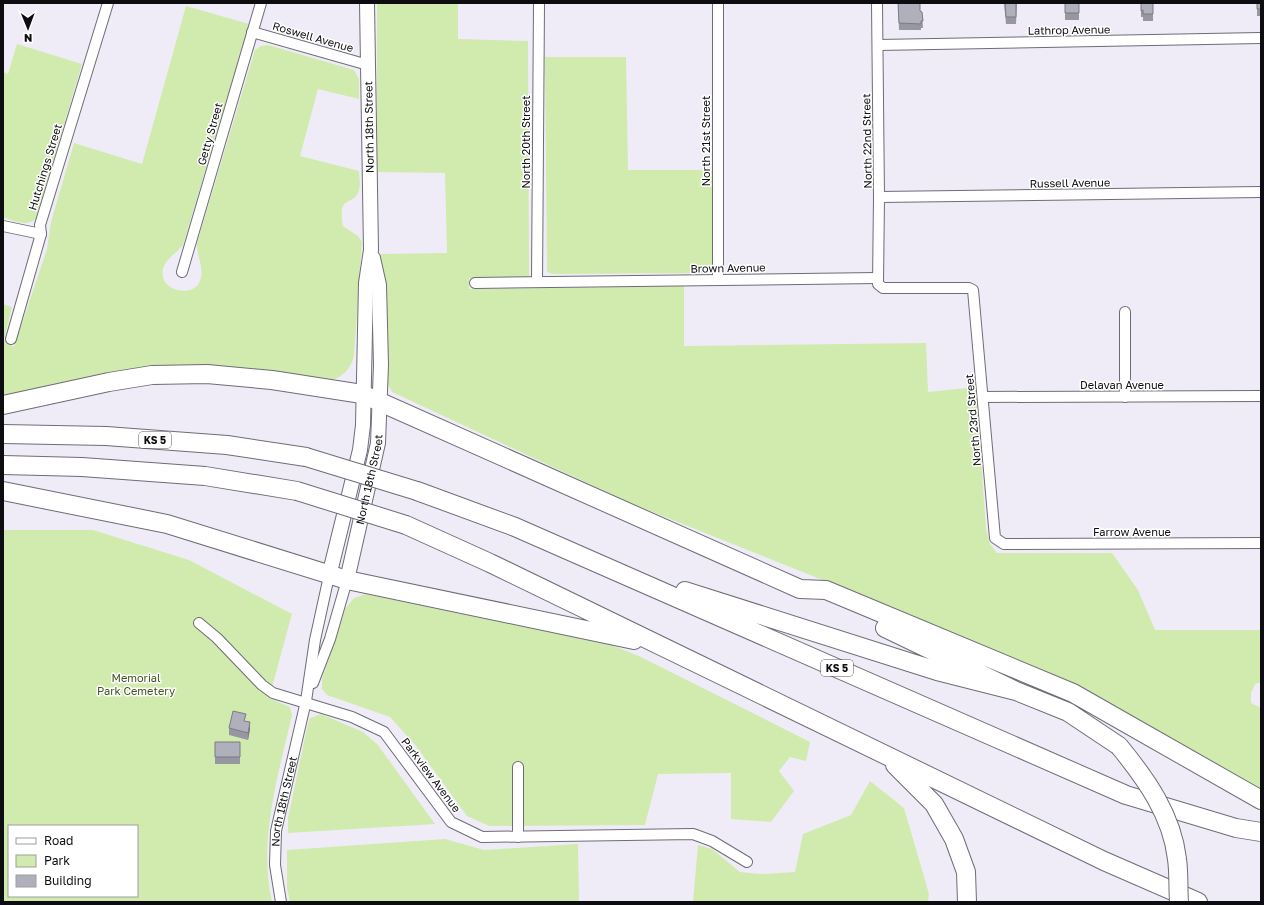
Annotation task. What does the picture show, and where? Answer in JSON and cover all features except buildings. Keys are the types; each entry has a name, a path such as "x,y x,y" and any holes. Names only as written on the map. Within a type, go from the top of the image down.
{"highway":[{"path":"3,405 109,382 152,375 208,374 272,380 362,394 381,401 939,652 1016,691 1068,712 1119,746 1154,792 1169,825 1177,858 1179,902"},
{"name":"KS 5","path":"3,434 114,437 227,445 306,457 417,491 515,527 1126,795 1236,828 1261,832"},
{"path":"3,465 82,467 205,476 297,491 406,524 1104,861 1198,902"},
{"path":"3,491 167,524 329,576 661,646"},
{"path":"592,561 937,671 1016,691"},
{"path":"800,589 826,590 1073,693 1261,800"},
{"path":"885,755 934,804 954,839 966,872 967,902"}],"main road":[{"name":"North 18th Street","path":"329,576 360,450 362,425 366,283 371,250 367,3"},
{"name":"North 18th Street","path":"347,580 378,443 381,401 379,285 371,250"}],"street":[{"name":"Hutchings Street","path":"11,339 40,234 40,225 108,3"},
{"name":"Getty Street","path":"182,272 260,3"},
{"name":"North 20th Street","path":"537,282 539,3"},
{"name":"North 21st Street","path":"718,3 718,280"},
{"name":"North 22nd Street","path":"877,3 880,197 878,278"},
{"name":"Roswell Avenue","path":"252,32 368,66"},
{"name":"Lathrop Avenue","path":"878,46 1261,38"},
{"name":"Russell Avenue","path":"880,197 1261,192"},
{"path":"3,226 40,234"},
{"name":"Brown Avenue","path":"475,283 878,278"},
{"name":"North 23rd Street","path":"878,278 878,284 883,288 968,288 973,290 995,538 1004,544"},
{"path":"1125,312 1125,397"},
{"name":"Delavan Avenue","path":"983,397 1261,396"},
{"name":"Farrow Avenue","path":"1004,544 1261,543"},
{"name":"North 18th Street","path":"281,902 275,865 276,831 306,701 315,640 329,576"},
{"name":"North 18th Street","path":"306,701 330,639 347,580"},
{"name":"Parkview Avenue","path":"199,623 217,638 262,685 273,693 306,701 352,717 384,732 451,822 482,837 693,834 712,841 747,862"},
{"path":"518,767 518,837"}],"green space":[{"path":"377,3 458,3 458,39 528,41 529,278 469,278 469,289 684,286 684,346 926,343 928,392 976,387 986,529 990,544 997,553 1112,553 1138,590 1155,630 1261,630 1261,682 1255,684 1251,693 1251,703 1261,708 1261,790 1139,721 885,605 630,503 392,392 387,382 380,254 447,253 445,173 377,172"},
{"path":"186,6 249,24 183,245 165,263 163,274 164,281 169,286 182,291 195,288 201,278 202,273 197,243 255,50 261,46 268,45 354,70 359,79 359,99 318,89 300,156 359,171 360,183 357,195 344,204 342,209 343,226 358,236 362,242 354,356 350,365 342,375 329,381 237,369 3,399 3,304 12,307 4,340 14,347 47,249 51,222 74,143 142,164"},
{"path":"17,44 82,64 36,219 28,223 16,222 3,217 3,72 8,74"},
{"path":"545,57 626,57 628,170 713,170 712,270 709,273 553,274 547,272"},
{"name":"Memorial Park Cemetery","path":"3,530 93,530 189,560 292,614 269,698 290,707 292,715 276,785 268,831 268,878 272,902 3,902"},
{"path":"366,594 606,643 639,656 810,742 806,761 790,757 779,771 794,791 771,822 731,819 731,773 658,774 645,825 489,826 467,816 416,746 390,717 327,695 322,689 322,679 345,609 354,598"},
{"path":"321,714 363,732 378,745 435,824 288,833 288,818 307,728 310,718"},
{"path":"870,781 904,808 929,894 928,902 693,902 698,845 712,849 740,872 760,874 795,872 803,834 851,815"},
{"path":"445,839 484,850 578,844 579,902 290,902 287,888 287,850"}]}
